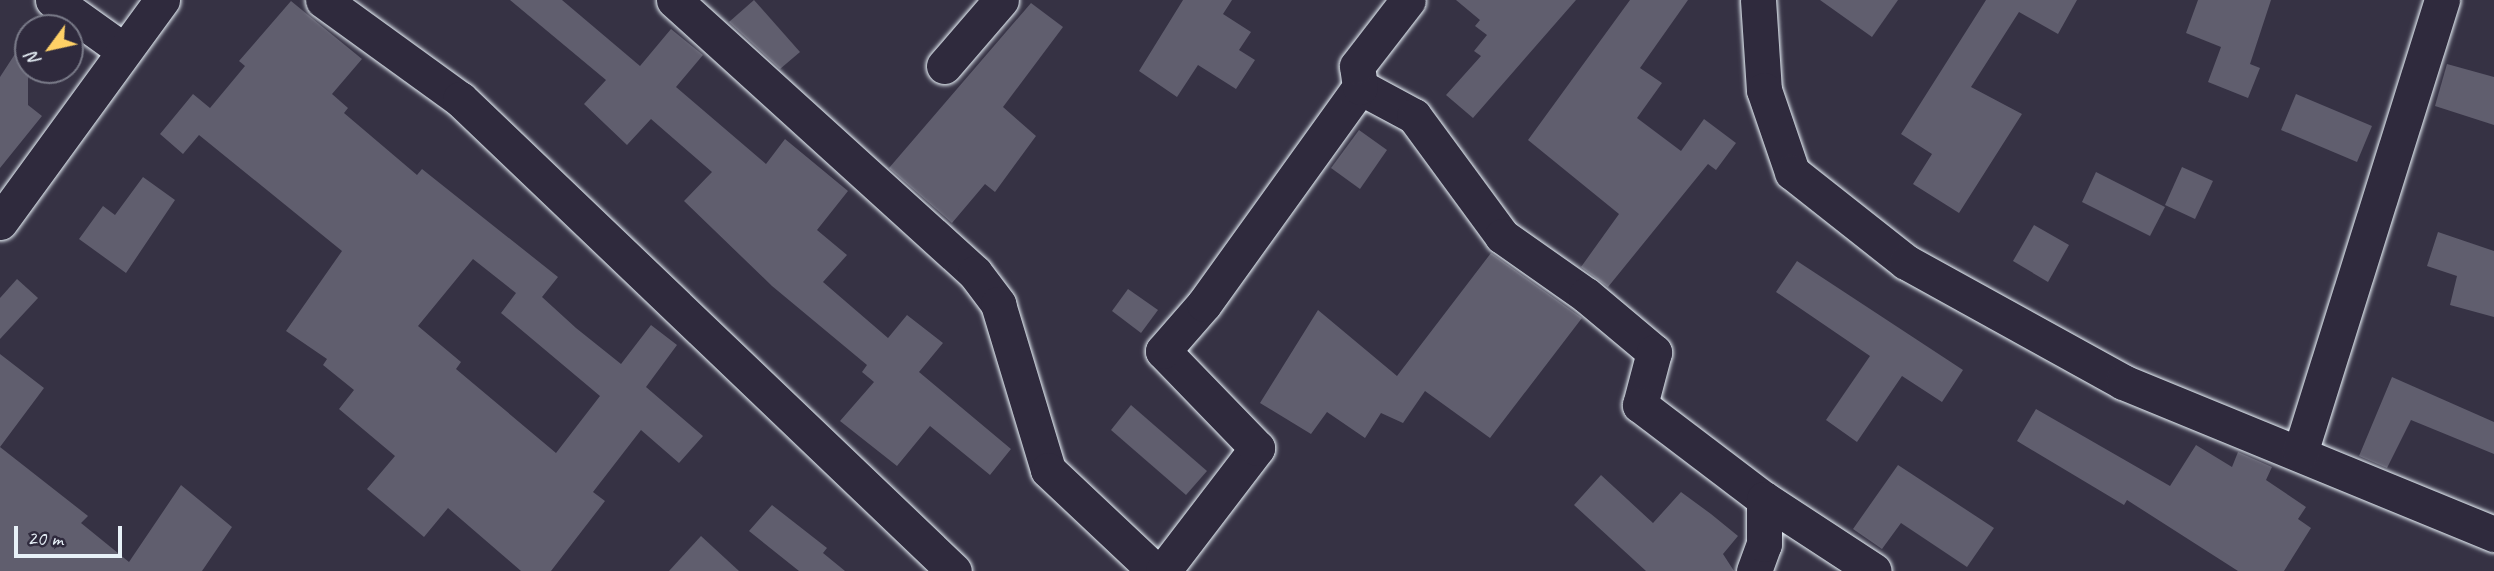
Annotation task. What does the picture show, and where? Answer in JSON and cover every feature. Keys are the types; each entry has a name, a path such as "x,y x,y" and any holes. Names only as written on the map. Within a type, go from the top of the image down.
{"street":[{"path":"54,0 123,50"},
{"path":"0,222 162,0"},
{"path":"323,0 460,99 954,571"},
{"path":"674,0 975,273 998,304 1048,470 1155,571"},
{"path":"944,66 1001,0"},
{"path":"1163,571 1257,448 1163,351 1205,304 1360,86 1357,66 1408,0"},
{"path":"1758,0 1764,90 1791,172 1906,262 2123,382 2257,441 2300,453 2494,534"},
{"path":"2300,453 2442,0"},
{"path":"1360,86 1414,116 1502,236 1586,295 1654,352 1640,405 1764,499 1874,571"},
{"path":"1754,571 1764,544 1764,499"}],"building":[{"path":"510,0 562,0 640,66 671,29 703,55 676,87 766,164 785,139 848,191 817,230 847,255 823,282 888,338 907,315 943,343 919,372 1011,449 990,475 930,426 897,466 840,421 874,382 862,372 867,365 772,286 684,201 712,172 651,119 627,145 584,104 606,80"},
{"path":"754,0 800,52 780,69 729,22"},
{"path":"1183,0 1232,0 1223,14 1251,32 1239,50 1255,60 1236,89 1198,65 1177,97 1139,71"},
{"path":"1456,0 1576,0 1473,118 1446,95 1481,56 1474,51 1487,35 1475,26 1480,20"},
{"path":"1630,0 1688,0 1640,68 1662,83 1637,118 1681,151 1704,119 1736,143 1716,170 1708,164 1608,287 1581,267 1619,214 1528,140"},
{"path":"1820,0 1898,0 1872,37"},
{"path":"1986,0 2077,0 2058,34 2019,12 1971,87 2022,114 1959,213 1913,184 1932,154 1901,134"},
{"path":"2198,0 2271,0 2250,64 2260,68 2248,98 2208,82 2221,47 2186,33"},
{"path":"291,1 362,59 332,94 348,108 344,113 417,175 422,169 558,277 542,297 576,328 621,364 651,325 677,345 646,387 703,436 679,463 641,430 593,492 605,501 551,571 521,571 448,508 424,537 367,489 395,456 339,409 354,390 323,365 327,359 286,331 342,251 199,135 183,154 160,134 193,94 210,108 245,66 239,61","holes":["473,259 516,293 501,313 600,396 556,453 456,369 461,362 418,326"]},
{"path":"1031,3 1063,27 1003,107 1036,136 995,192 985,184 952,223 889,168"},
{"path":"14,56 14,84 28,84 28,105 42,116 0,168 0,77"},
{"path":"2447,64 2494,77 2494,125 2435,106"},
{"path":"2296,94 2372,126 2357,162 2281,130"},
{"path":"1359,130 1387,150 1360,189 1331,168"},
{"path":"2182,167 2213,181 2195,219 2165,205"},
{"path":"2096,172 2165,207 2150,236 2082,202"},
{"path":"143,177 175,200 126,273 79,239 103,206 115,215"},
{"path":"2034,225 2069,245 2048,282 2013,261"},
{"path":"2438,232 2494,251 2494,317 2450,305 2457,276 2427,266"},
{"path":"1491,253 1582,318 1490,438 1425,391 1403,423 1381,413 1365,438 1327,412 1311,434 1260,403 1318,310 1397,376"},
{"path":"1797,261 1963,370 1942,402 1902,376 1857,442 1826,420 1870,356 1776,292"},
{"path":"17,279 38,298 0,339 0,298"},
{"path":"1128,289 1158,310 1141,333 1112,311"},
{"path":"0,354 44,388 0,447"},
{"path":"2392,377 2494,422 2494,454 2411,420 2387,468 2359,456"},
{"path":"1131,405 1207,471 1186,495 1111,430"},
{"path":"2036,409 2170,486 2196,445 2232,467 2238,452 2272,467 2266,480 2306,507 2298,519 2311,528 2284,571 2238,571 2127,500 2124,505 2017,441"},
{"path":"0,447 88,516 81,523 129,562 181,485 232,527 202,571 0,571"},
{"path":"1898,465 1994,528 1967,567 1901,523 1882,549 1853,529"},
{"path":"1601,475 1653,523 1681,492 1738,536 1723,554 1734,571 1646,571 1574,505"},
{"path":"772,505 827,548 823,553 845,571 799,571 749,531"},
{"path":"701,536 739,571 669,571"}]}
